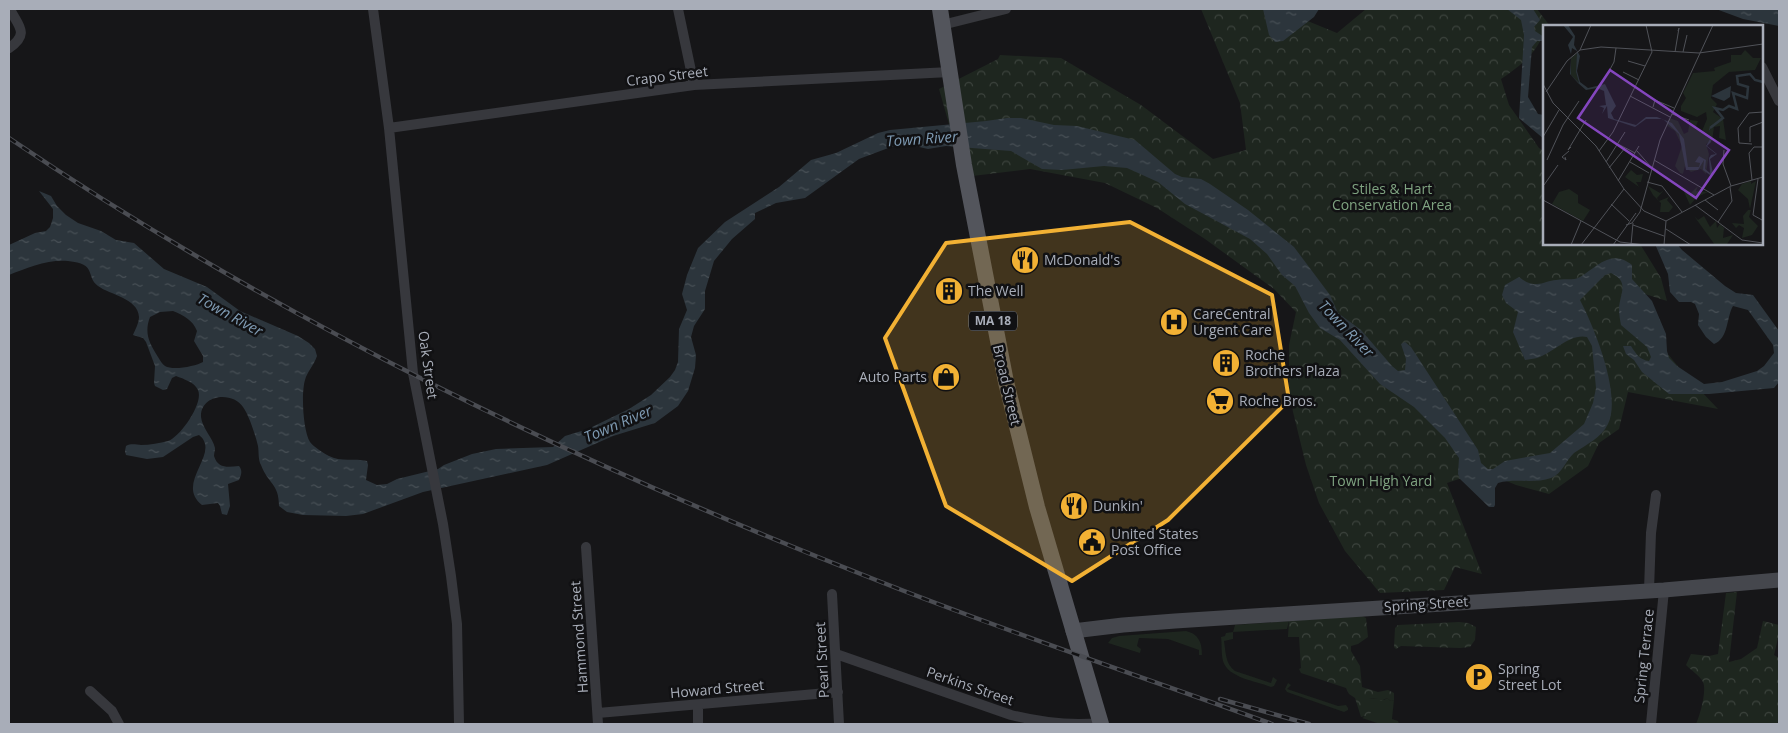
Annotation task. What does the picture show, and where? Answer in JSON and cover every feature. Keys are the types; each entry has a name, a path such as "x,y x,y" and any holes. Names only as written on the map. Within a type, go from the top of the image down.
{"main road":[{"name":"Broad Street","path":"940,9 962,157 987,292 1011,403 1037,507 1101,724"}],"street":[{"path":"9,9 19,22 20,30 18,39 9,48"},
{"name":"Oak Street","path":"373,9 389,128 413,373 452,576 457,624 459,724"},
{"path":"678,9 694,85"},
{"path":"942,25 1006,9"},
{"path":"1763,69 1779,101"},
{"name":"Crapo Street","path":"389,128 694,85 950,72"},
{"path":"1649,590 1651,533 1656,495"},
{"name":"Hammond Street","path":"586,547 598,724"},
{"name":"Spring Street","path":"1073,631 1175,621 1664,590 1779,580"},
{"name":"Spring Terrace","path":"1651,724 1664,590"},
{"name":"Pearl Street","path":"832,594 839,724"},
{"name":"Perkins Street","path":"836,654 1011,715 1050,722 1101,724"},
{"path":"90,691 106,704 119,724"},
{"name":"Howard Street","path":"598,713 838,692"},
{"path":"698,705 698,724"}],"highlighted area":[{"path":"1130,222 1272,295 1289,400 1168,520 1072,581 946,506 885,338 946,243"}],"green space":[{"name":"Stiles & Hart Conservation Area","path":"1201,9 1291,9 1293,15 1337,33 1366,9 1537,9 1549,25 1543,25 1543,34 1540,42 1529,57 1501,79 1509,105 1539,148 1543,150 1543,245 1641,245 1661,278 1667,301 1645,294 1653,336 1681,370 1718,409 1628,392 1619,429 1599,443 1588,466 1549,494 1516,485 1483,471 1447,483 1482,574 1455,567 1444,590 1380,593 1345,551 1319,503 1306,465 1293,412 1289,386 1289,345 1296,312 1274,289 1205,239 1157,208 1105,183 1030,169 964,177 939,89 998,59 1000,55 1061,58 1141,105 1213,159 1246,150 1240,103"},
{"path":"1737,592 1729,662 1741,659 1757,648 1763,621 1779,625 1774,655 1779,658 1779,724 1696,724 1702,703 1704,686 1700,678 1686,665 1691,654 1709,656 1718,654 1726,593"},
{"path":"1362,616 1366,618 1368,637 1358,644 1351,646 1351,651 1360,666 1362,687 1378,692 1388,690 1394,693 1394,700 1391,701 1387,698 1381,701 1376,698 1369,699 1372,711 1369,715 1361,717 1355,698 1349,694 1346,688 1301,673 1299,669 1301,668 1299,637 1288,637 1289,621"},
{"path":"1289,621 1287,629 1233,632 1235,625"},
{"path":"1468,623 1476,627 1475,640 1470,647 1401,646 1396,649 1394,647 1395,628 1398,625"},
{"path":"1186,631 1194,634 1199,640 1202,655 1199,655 1199,650 1168,639 1139,638 1137,646 1141,649 1140,653 1108,643 1112,638 1119,636"},
{"path":"1233,632 1233,639 1224,641 1226,658 1229,665 1235,671 1271,683 1273,677 1277,680 1274,686 1271,687 1243,678 1226,667 1222,658 1221,637 1225,636 1226,633"},
{"path":"1288,683 1291,685 1287,689 1338,706 1346,705 1348,710 1344,712 1287,692 1285,689"},
{"path":"1369,699 1394,700 1392,719 1398,721 1399,724 1380,724 1362,718 1364,717"}],"water":[{"path":"1263,9 1319,9 1314,17 1283,41 1275,42 1269,35"},
{"path":"1507,9 1533,9 1540,20 1534,27 1535,31 1543,36 1543,41 1537,41 1532,47 1528,97 1538,114 1543,115 1543,138 1519,118 1524,35 1521,20"},
{"path":"1716,9 1779,9 1779,26 1743,19"},
{"name":"Town River","path":"1021,118 1054,125 1077,126 1135,140 1175,174 1182,177 1201,179 1210,184 1248,210 1294,247 1330,295 1338,313 1361,330 1398,371 1405,370 1406,359 1401,344 1405,342 1411,347 1478,450 1481,463 1488,469 1493,469 1505,461 1550,453 1584,424 1593,403 1596,388 1592,346 1587,337 1574,338 1543,355 1525,360 1513,332 1518,312 1506,303 1502,295 1505,285 1519,277 1534,284 1559,279 1574,279 1604,261 1617,258 1624,260 1632,265 1632,279 1652,301 1666,334 1669,358 1677,366 1704,384 1722,382 1757,371 1764,366 1774,353 1773,345 1748,310 1733,306 1725,333 1714,344 1706,337 1698,325 1699,314 1695,304 1679,302 1670,292 1668,274 1655,245 1678,245 1725,286 1736,293 1753,295 1779,331 1779,382 1774,388 1709,394 1669,394 1642,372 1634,360 1626,354 1623,346 1631,346 1643,359 1649,361 1651,357 1647,347 1621,325 1619,308 1622,284 1620,280 1611,273 1605,275 1580,300 1599,343 1609,379 1612,396 1608,424 1598,437 1574,453 1555,476 1538,481 1498,483 1495,488 1495,505 1494,507 1489,507 1460,479 1458,474 1459,458 1445,438 1414,407 1380,384 1340,340 1320,328 1309,313 1295,286 1282,275 1267,254 1250,239 1185,204 1158,182 1127,168 1104,166 1062,170 1042,169 1011,151 946,146 928,149 915,146 891,147 859,159 805,198 776,203 755,213 755,219 732,239 714,261 705,291 705,309 694,326 691,337 696,355 695,368 688,391 678,406 655,423 613,436 547,465 423,492 363,514 346,516 303,515 287,512 279,506 279,498 275,488 260,463 256,437 243,407 232,399 218,397 206,403 202,409 201,417 203,425 214,444 214,456 218,463 227,467 239,466 241,470 239,480 228,484 230,506 227,515 222,514 218,503 202,505 195,496 193,487 205,450 205,442 199,435 163,457 147,459 126,455 126,446 128,445 155,444 173,438 190,419 198,403 199,396 198,390 194,385 176,376 172,378 167,389 163,390 155,386 155,366 146,342 143,338 133,335 139,317 134,305 98,286 87,268 77,263 61,261 45,263 9,275 9,245 35,233 46,231 50,227 53,209 39,191 51,196 66,215 78,223 101,231 116,240 134,243 164,269 207,287 240,311 298,336 309,343 315,349 317,356 306,377 303,394 304,421 310,442 321,452 333,458 367,461 366,480 377,485 387,484 397,479 438,469 472,454 496,449 553,447 565,436 588,429 629,409 651,395 670,377 678,362 679,329 687,310 682,294 687,275 698,248 725,222 779,187 811,160 836,153 878,133 890,130","holes":["173,311 187,318 197,331 194,341 203,356 203,362 184,367 173,368 165,366 148,338 147,328 150,317 160,312"]}],"railway":[{"path":"9,138 111,204 215,267 322,327 430,383 540,436 651,487 763,535 876,580 1024,636 1272,724"},
{"path":"1220,699 1309,724"}],"place":[{"name":"McDonald's","path":"1025,260"},
{"name":"The Well","path":"949,291"},
{"name":"CareCentral Urgent Care","path":"1174,322"},
{"name":"Roche Brothers Plaza","path":"1226,363"},
{"name":"Auto Parts","path":"946,377"},
{"name":"Roche Bros.","path":"1220,401"},
{"name":"Dunkin'","path":"1074,506"},
{"name":"United States Post Office","path":"1092,542"},
{"name":"Spring Street Lot","path":"1479,677"}],"park label":[{"name":"Town High Yard","path":"1381,481"}]}
